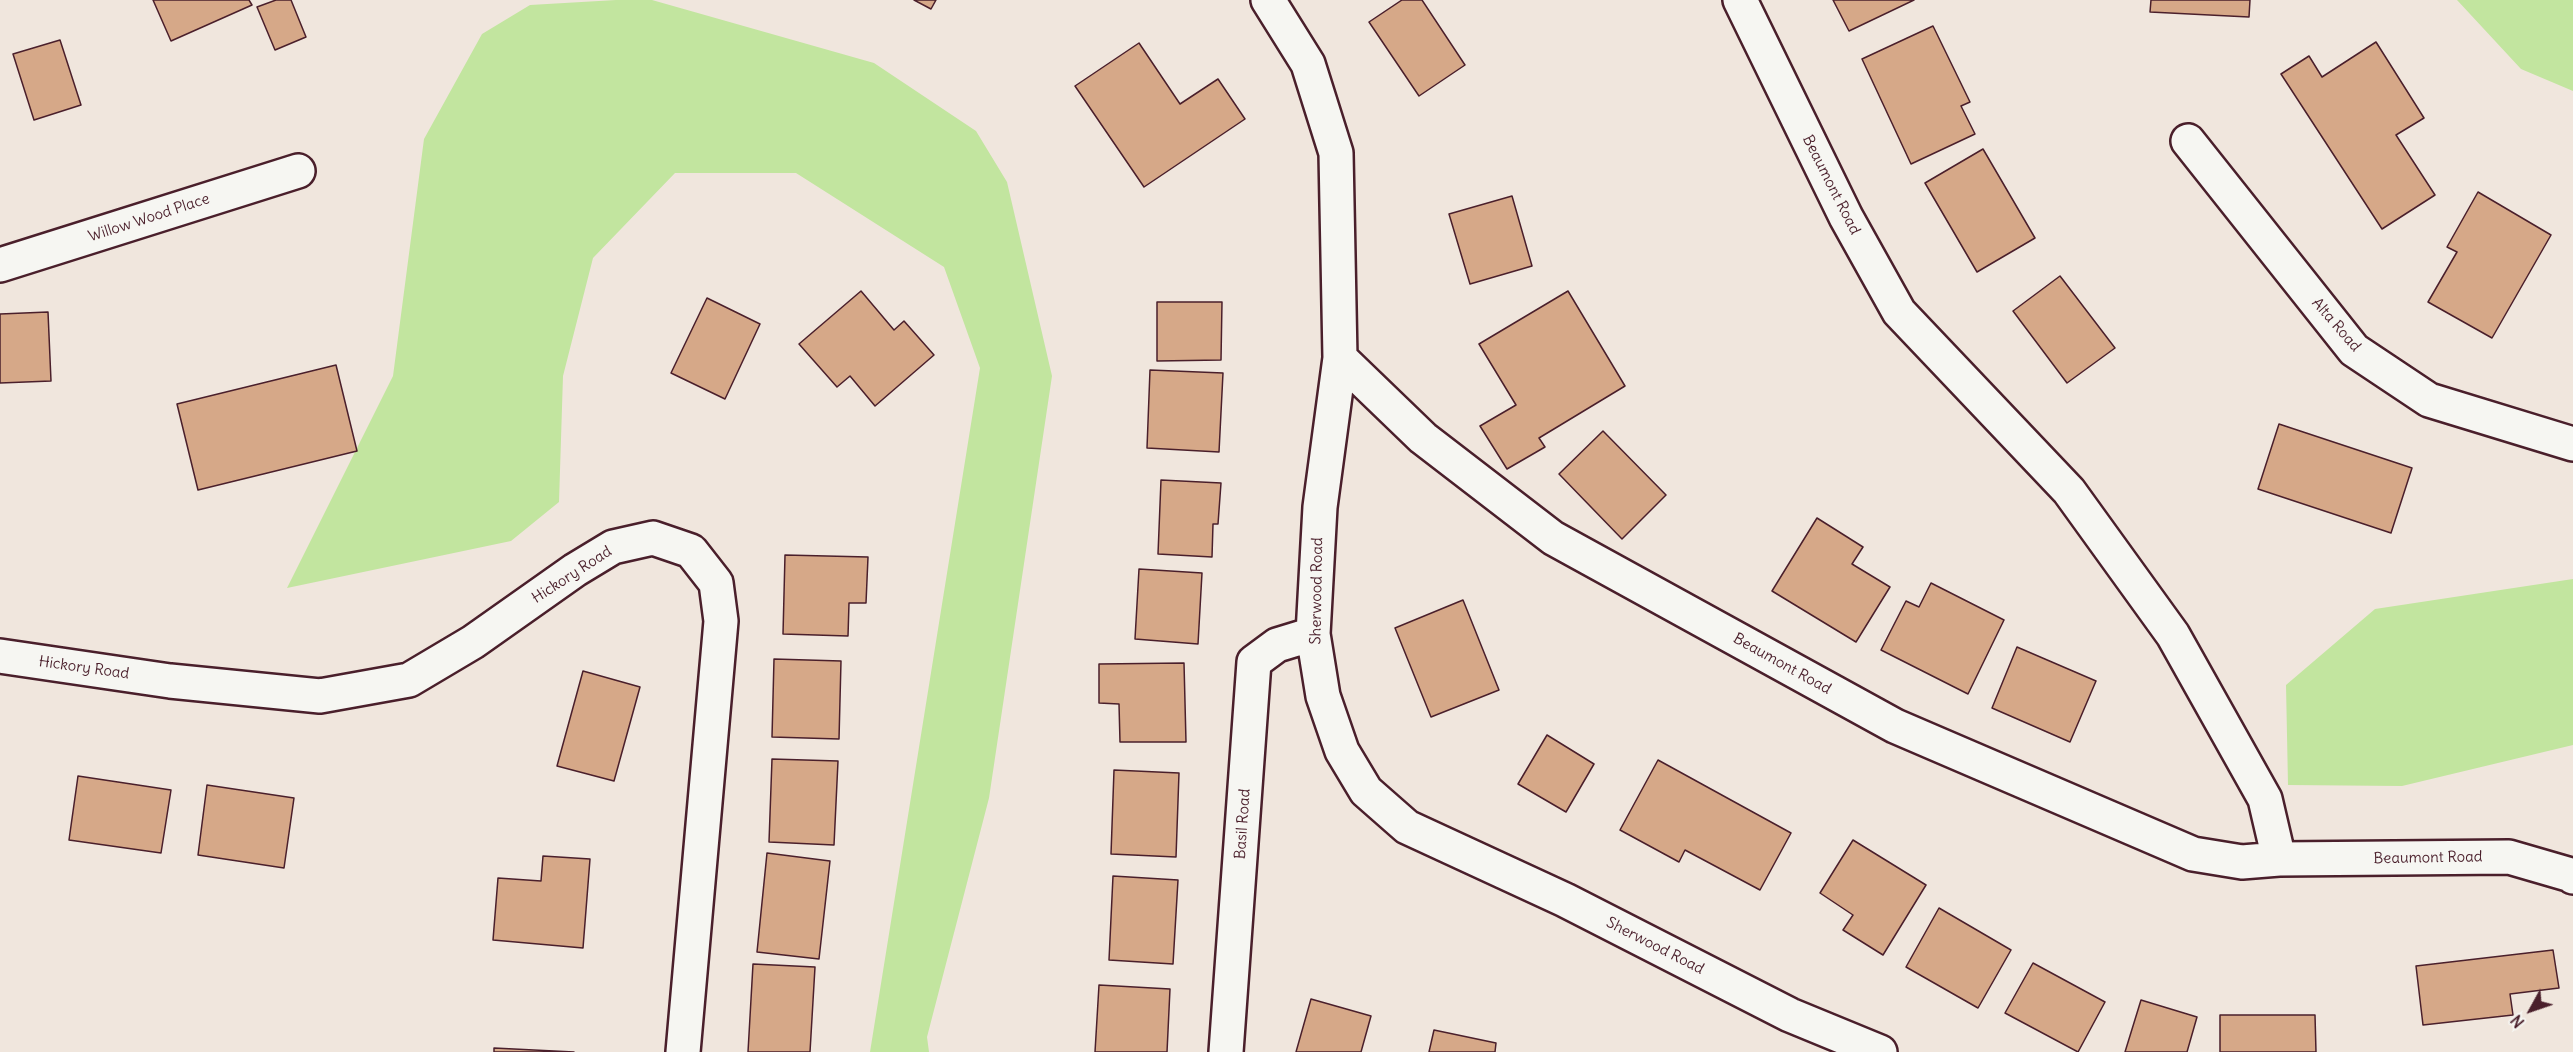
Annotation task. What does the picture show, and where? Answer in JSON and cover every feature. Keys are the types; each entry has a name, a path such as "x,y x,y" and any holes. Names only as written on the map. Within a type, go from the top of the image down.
{"street":[{"name":"Sherwood Road","path":"1268,0 1308,64 1336,153 1340,358 1320,507 1313,634 1323,696 1342,751 1366,791 1407,827 1565,900 1790,1016 1880,1052"},
{"name":"Beaumont Road","path":"1740,0 1846,218 1899,312 2069,491 2173,635 2265,799 2279,860"},
{"name":"Alta Road","path":"2188,141 2354,350 2429,400 2573,444"},
{"name":"Willow Wood Place","path":"0,265 298,171"},
{"name":"Beaumont Road","path":"1340,358 1423,438 1553,538 1895,726 2193,854 2242,862 2509,857 2571,874 2573,878"},
{"name":"Hickory Road","path":"0,656 170,681 320,696 409,680 473,642 575,570 613,547 653,538 691,551 716,583 721,621 683,1052"},
{"name":"Basil Road","path":"1226,1052 1254,662 1277,645 1313,634"}],"green space":[{"path":"652,0 874,63 976,131 1007,182 1052,376 989,798 927,1037 929,1052 870,1052 980,368 944,267 796,173 675,173 593,258 563,376 559,502 511,541 287,588 393,376 424,139 482,34 530,5"},
{"path":"2457,0 2573,0 2573,91 2521,69"},
{"path":"2573,579 2573,745 2402,786 2288,785 2286,685 2375,609"}],"building":[{"path":"153,0 249,0 252,5 171,41"},
{"path":"276,0 291,0 306,37 275,50 257,7"},
{"path":"914,0 936,0 931,9"},
{"path":"1402,0 1422,0 1465,65 1419,96 1369,22"},
{"path":"1833,0 1914,0 1849,31"},
{"path":"2151,0 2250,0 2249,17 2150,12"},
{"path":"1933,26 1970,102 1961,106 1975,134 1911,164 1862,59"},
{"path":"60,40 81,105 34,120 13,54"},
{"path":"2376,42 2424,118 2396,135 2435,195 2382,229 2281,74 2309,56 2322,77"},
{"path":"1139,43 1180,104 1218,79 1245,119 1144,187 1075,86"},
{"path":"1983,149 2035,238 1977,272 1925,183"},
{"path":"2478,192 2551,235 2492,338 2428,302 2457,252 2447,247"},
{"path":"1512,196 1532,266 1470,284 1449,214"},
{"path":"2060,276 2115,348 2067,383 2013,311"},
{"path":"861,291 894,330 904,321 934,355 875,406 850,376 837,387 799,344"},
{"path":"1568,291 1625,386 1539,438 1545,447 1507,469 1480,426 1516,405 1479,344"},
{"path":"707,298 760,324 725,399 671,373"},
{"path":"1157,302 1222,302 1221,360 1157,361"},
{"path":"48,312 51,381 0,383 0,314"},
{"path":"336,365 357,451 198,490 177,404"},
{"path":"1150,370 1223,373 1219,452 1147,448"},
{"path":"2279,424 2412,468 2391,533 2258,489"},
{"path":"1603,431 1666,495 1622,539 1559,474"},
{"path":"1161,480 1221,483 1218,524 1213,524 1212,557 1158,554"},
{"path":"1817,518 1863,547 1852,564 1890,587 1856,642 1772,591"},
{"path":"785,555 868,557 866,603 849,603 848,636 783,634"},
{"path":"1139,569 1202,573 1198,644 1135,639"},
{"path":"1931,583 2004,620 1968,694 1881,650 1906,601 1919,607"},
{"path":"1463,600 1499,690 1431,717 1395,628"},
{"path":"2017,647 2096,681 2070,742 1992,708"},
{"path":"774,659 841,661 839,739 772,737"},
{"path":"1184,663 1186,742 1120,742 1119,704 1099,703 1099,664"},
{"path":"583,671 640,687 614,781 557,766"},
{"path":"1547,735 1594,764 1566,812 1518,784"},
{"path":"772,759 838,761 834,845 769,842"},
{"path":"1658,760 1791,833 1760,890 1685,850 1679,862 1620,830"},
{"path":"1114,770 1179,773 1176,857 1111,854"},
{"path":"78,776 171,790 161,853 69,840"},
{"path":"207,785 294,798 284,868 198,855"},
{"path":"1853,840 1926,885 1883,955 1843,930 1853,915 1820,893"},
{"path":"767,853 830,861 819,959 757,952"},
{"path":"543,856 590,859 583,948 493,940 498,878 541,881"},
{"path":"1113,876 1178,880 1173,964 1109,960"},
{"path":"1939,908 2011,950 1978,1008 1906,967"},
{"path":"2553,950 2559,988 2510,994 2513,1015 2423,1025 2416,966"},
{"path":"2033,963 2105,1002 2078,1052 2005,1013"},
{"path":"753,964 815,967 810,1052 748,1052"},
{"path":"1099,985 1170,989 1167,1052 1095,1052"},
{"path":"1311,999 1371,1016 1361,1052 1296,1052"},
{"path":"2141,1000 2197,1017 2187,1052 2125,1052"},
{"path":"2220,1015 2315,1015 2316,1052 2220,1052"},
{"path":"1434,1030 1496,1043 1495,1052 1429,1052"},
{"path":"494,1048 574,1052 494,1052"}]}
